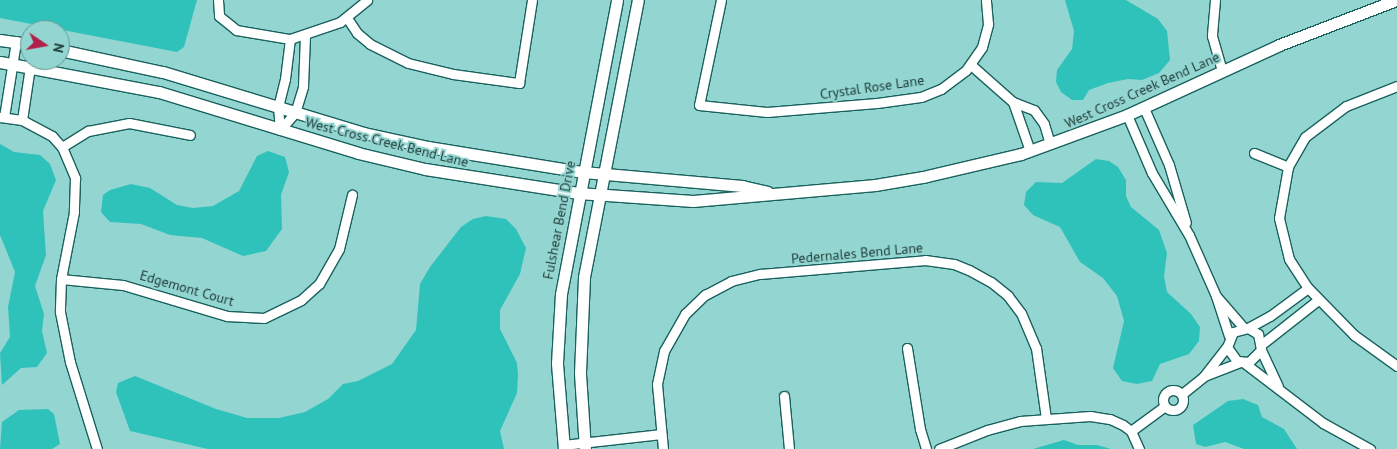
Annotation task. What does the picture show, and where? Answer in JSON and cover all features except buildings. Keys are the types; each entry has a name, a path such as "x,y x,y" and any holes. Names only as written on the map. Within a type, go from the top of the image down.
{"main road":[{"name":"Fulshear Bend Drive","path":"563,447 558,390 559,316 564,270 617,0"},
{"path":"585,446 580,373 582,297 599,195 638,0"},
{"name":"West Cross Creek Bend Lane","path":"62,70 159,92 280,130 426,169 578,193 693,202 923,177 1030,151 1127,116 1279,45 1396,0"},
{"path":"0,40 20,43"},
{"name":"West Cross Creek Bend Lane","path":"70,52 163,72 295,113 428,147 583,172 742,186 773,194"},
{"name":"West Cross Creek Bend Lane","path":"0,62 20,64"}],"street":[{"path":"218,0 219,16 236,30 290,39 305,36 347,18 367,0"},
{"path":"347,18 357,33 370,44 408,62 453,74 519,83 532,0"},
{"name":"Crystal Rose Lane","path":"720,0 699,105 775,112 912,98 942,89 955,81 971,65 987,33 986,0"},
{"path":"1215,0 1212,36 1222,72"},
{"path":"280,130 295,113 303,86 305,36"},
{"path":"280,130 278,108 286,79 290,39"},
{"path":"16,42 2,117 22,120 46,132 62,147 70,163 76,194 61,279 64,336 97,449"},
{"path":"971,65 1013,102 1030,151"},
{"path":"22,120 30,70"},
{"path":"1397,86 1330,115 1305,137 1288,167 1280,202 1282,238 1289,258 1308,288 1354,335 1397,366"},
{"path":"1013,102 1026,104 1040,116 1050,144"},
{"path":"1144,108 1169,165 1190,235 1216,296 1229,336 1227,347 1204,376 1182,394"},
{"path":"1127,116 1152,173 1190,235"},
{"path":"62,147 88,131 129,123 190,135"},
{"path":"1254,153 1288,167"},
{"name":"Edgemont Court","path":"61,279 123,284 217,314 264,318 301,300 318,284 339,248 352,195"},
{"name":"Pedernales Bend Lane","path":"663,449 660,368 678,325 705,295 745,277 925,260 954,264 991,282 1021,313 1036,348 1046,418"},
{"path":"1229,336 1246,328 1308,288"},
{"path":"1216,296 1246,328 1258,334 1261,347 1279,388"},
{"path":"1204,376 1254,359 1261,347 1318,300"},
{"path":"1227,347 1232,358 1242,362 1279,388 1323,423 1370,449"},
{"path":"907,348 918,420 926,449"},
{"path":"1172,389 1182,394 1183,401 1178,409 1172,410 1165,406 1162,399 1166,392 1172,389"},
{"path":"784,396 789,449"},
{"path":"1131,431 1165,406"},
{"path":"939,449 987,430 1046,418 1100,416 1131,431 1139,449"},
{"path":"563,447 585,446 661,434"}],"water":[{"path":"0,0 197,0 184,47 177,52 70,31 70,20 20,20 20,22 0,18"},
{"path":"1065,0 1126,0 1158,19 1167,31 1170,60 1159,73 1142,80 1128,79 1108,83 1089,90 1083,100 1072,100 1061,92 1056,82 1057,70 1072,49 1074,31"},
{"path":"0,144 14,152 40,155 50,164 56,180 43,211 46,255 35,286 44,314 42,331 47,353 37,367 21,368 2,385 0,353 10,337 8,307 15,272 0,235"},
{"path":"268,151 285,157 289,172 281,195 282,229 266,251 243,256 202,238 170,235 141,224 110,222 101,212 103,195 110,190 131,184 150,188 177,205 193,208 213,206 239,191 257,156"},
{"path":"1096,159 1109,161 1118,167 1126,180 1126,196 1131,207 1159,230 1167,253 1164,276 1167,292 1191,314 1200,327 1199,341 1189,354 1160,364 1152,381 1137,384 1122,381 1113,368 1124,321 1117,296 1103,278 1080,262 1060,227 1033,215 1024,205 1026,192 1036,182 1062,183"},
{"path":"486,216 506,219 516,229 526,248 520,274 500,310 500,329 517,363 518,375 517,393 500,431 504,449 208,449 130,431 116,392 118,383 135,376 216,409 247,418 279,418 305,412 328,399 343,384 358,381 392,364 416,330 420,284 430,267 461,227 473,219"},
{"path":"1243,399 1258,405 1262,417 1284,429 1297,449 1244,449 1225,442 1205,447 1196,444 1193,425 1228,401"},
{"path":"48,409 54,414 60,444 52,449 0,449 2,422 19,410"},
{"path":"1064,440 1078,445 1097,445 1111,449 1033,449"}]}
